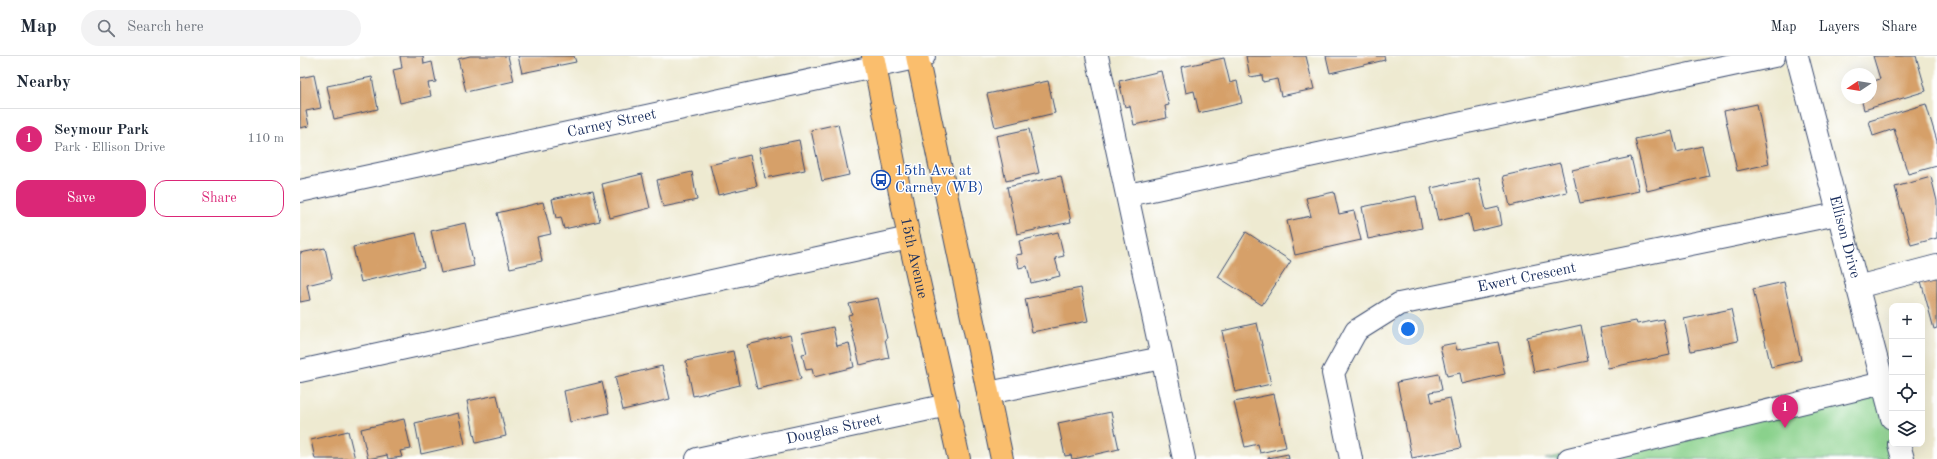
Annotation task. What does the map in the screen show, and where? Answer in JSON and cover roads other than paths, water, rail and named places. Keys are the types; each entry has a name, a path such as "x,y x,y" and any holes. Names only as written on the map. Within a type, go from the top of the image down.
{"main road":[{"path":"920,57 1002,459"},
{"name":"15th Avenue","path":"875,61 908,238 948,405 959,459"}],"street":[{"path":"1097,56 1184,459"},
{"path":"1128,195 1774,56"},
{"name":"Ellison Drive","path":"1797,56 1837,214 1890,411"},
{"name":"Carney Street","path":"300,191 875,61 920,57"},
{"name":"Ewert Crescent","path":"1351,459 1333,374 1356,331 1399,304 1837,214"},
{"path":"300,371 908,238"},
{"path":"1857,287 1937,266"},
{"path":"988,393 1162,358"},
{"path":"1569,459 1883,383"},
{"name":"Douglas Street","path":"697,459 948,405"},
{"path":"1900,447 1903,459"}],"place":[{"name":"15th Ave at Carney (WB)","path":"881,180"},
{"name":"Seymour Park","path":"1785,428"}]}
